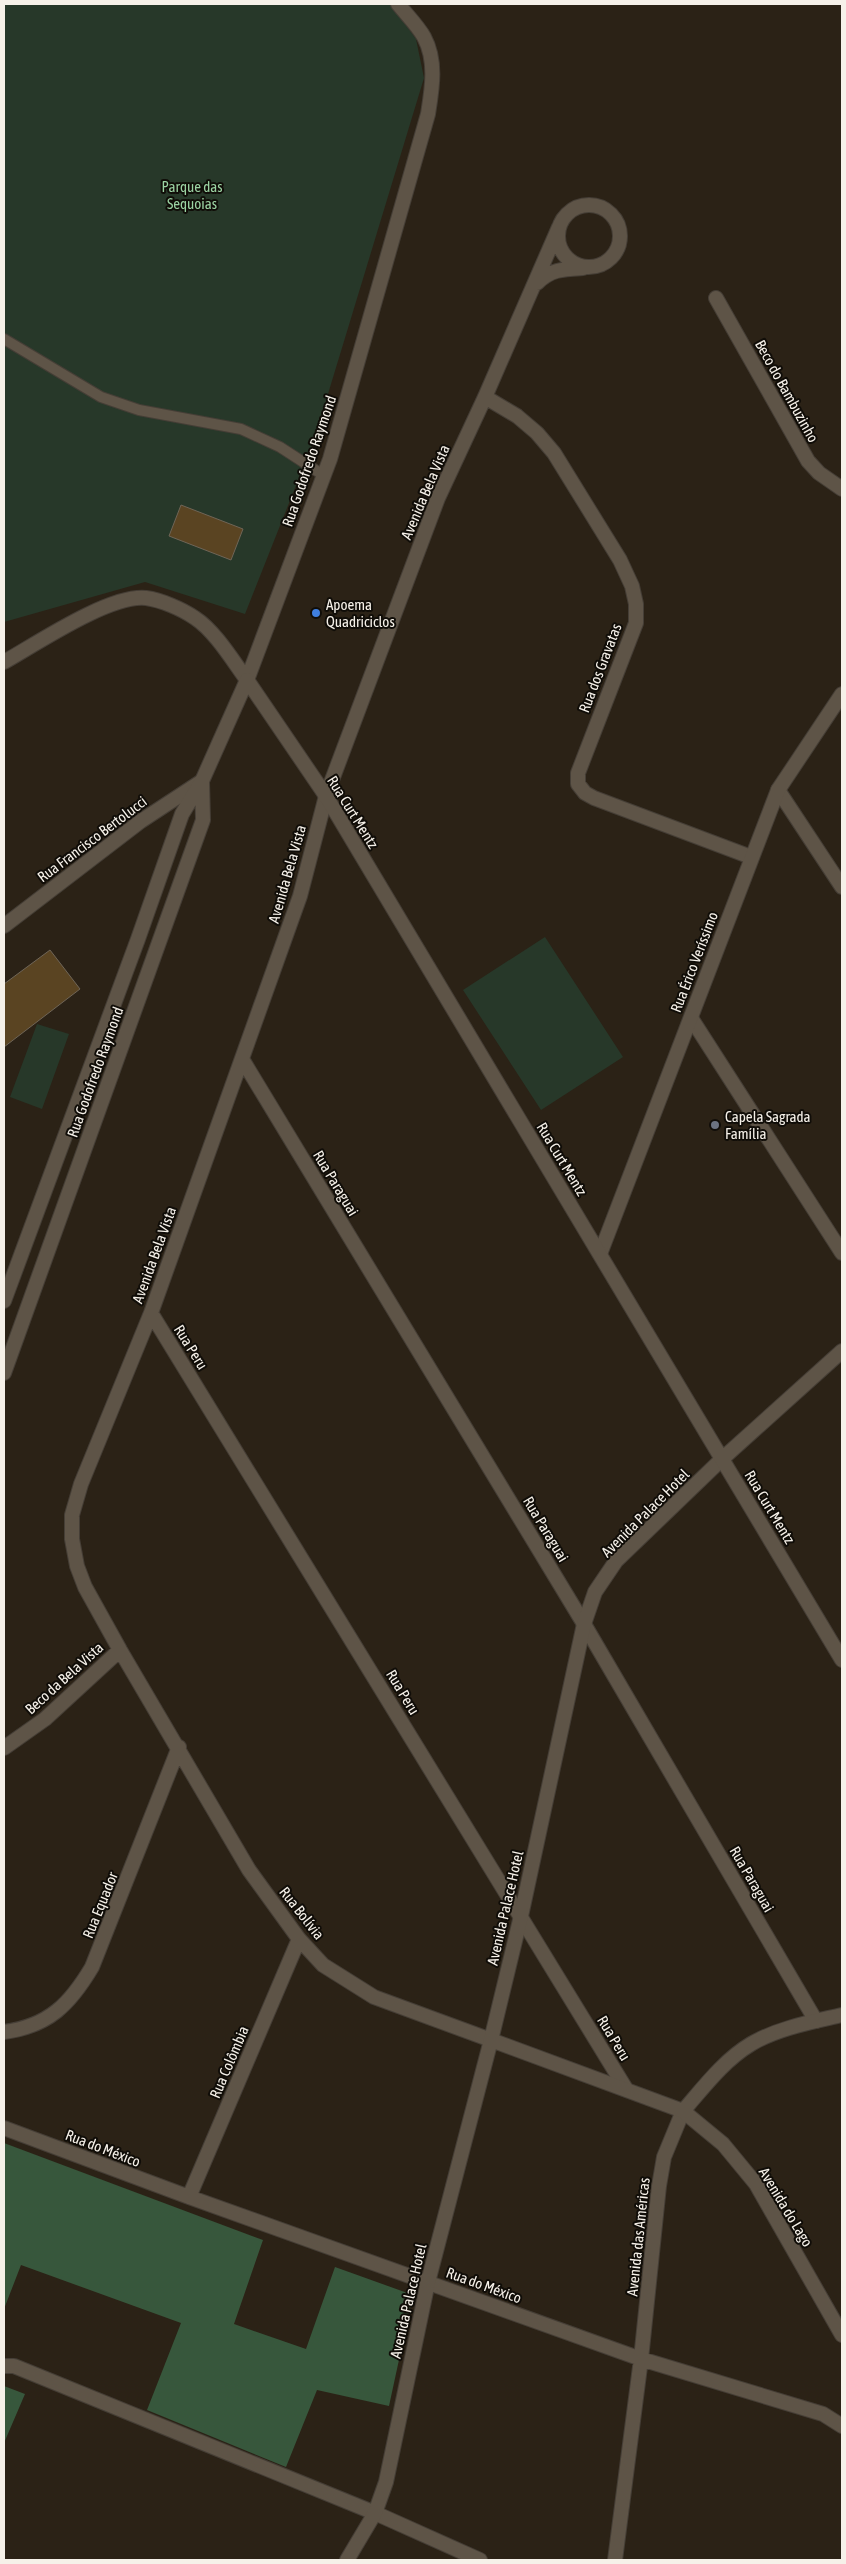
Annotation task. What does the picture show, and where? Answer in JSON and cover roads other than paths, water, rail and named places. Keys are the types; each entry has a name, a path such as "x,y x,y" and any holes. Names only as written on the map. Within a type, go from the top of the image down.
{"street":[{"name":"Rua Godofredo Raymond","path":"4,1301 138,939 182,814 202,781 247,680 330,459 428,114 433,84 432,64 424,38 398,4"},
{"name":"Avenida Bela Vista","path":"72,1539 72,1515 81,1484 151,1313 300,896 326,796 438,498 485,397 559,227 564,217 582,206 598,207 612,215 618,224 619,243 609,260 591,267"},
{"path":"559,227 558,238 565,256 573,262 591,267"},
{"path":"533,287 545,275 556,270 591,267"},
{"name":"Beco do Bambuzinho","path":"716,298 808,461 819,473 842,489"},
{"name":"Rua dos Gravatas","path":"485,397 517,416 537,433 554,452 614,551 632,586 636,604 636,623 581,764 578,784 584,793 594,798 751,858"},
{"name":"Rua Curt Mentz","path":"4,662 80,618 117,602 144,598 168,605 196,618 218,641 326,796 842,1660"},
{"name":"Rua Érico Veríssimo","path":"600,1254 778,790 842,694"},
{"name":"Rua Godofredo Raymond","path":"4,1372 203,820 202,781"},
{"name":"Rua Francisco Bertolucci","path":"4,926 141,821 202,781"},
{"path":"778,790 842,887"},
{"path":"691,1018 842,1253"},
{"name":"Rua Paraguai","path":"242,1059 584,1624 816,2021"},
{"name":"Rua Peru","path":"151,1313 626,2089"},
{"name":"Avenida Palace Hotel","path":"347,2560 375,2513 386,2482 428,2282 491,2040 521,1916 584,1624 595,1592 616,1561 722,1459 842,1351"},
{"name":"Rua Bolívia","path":"72,1539 77,1566 85,1587 120,1650 180,1747 249,1870 299,1939 323,1965 374,1997 683,2111"},
{"name":"Beco da Bela Vista","path":"4,1748 46,1719 120,1650"},
{"name":"Rua Equador","path":"4,2032 17,2030 60,2011 78,1992 92,1967 180,1747"},
{"name":"Rua Colômbia","path":"189,2197 299,1939"},
{"name":"Avenida das Américas","path":"615,2560 641,2359 659,2186 664,2157 683,2111 710,2079 750,2044 775,2033 842,2015"},
{"name":"Avenida do Lago","path":"683,2111 723,2144 756,2184 842,2335"},
{"name":"Rua do México","path":"4,2128 189,2197 641,2359 823,2414 842,2426"},
{"path":"4,2366 14,2366 375,2513 480,2560"},
{"path":"823,2414 842,2419"}],"lane":[{"path":"4,339 101,397 139,410 240,429 280,447 323,474"}],"place":[{"name":"Apoema Quadriciclos","path":"316,613"},
{"name":"Capela Sagrada Família","path":"715,1125"}],"park label":[{"name":"Parque das Sequoias","path":"192,194"}]}
